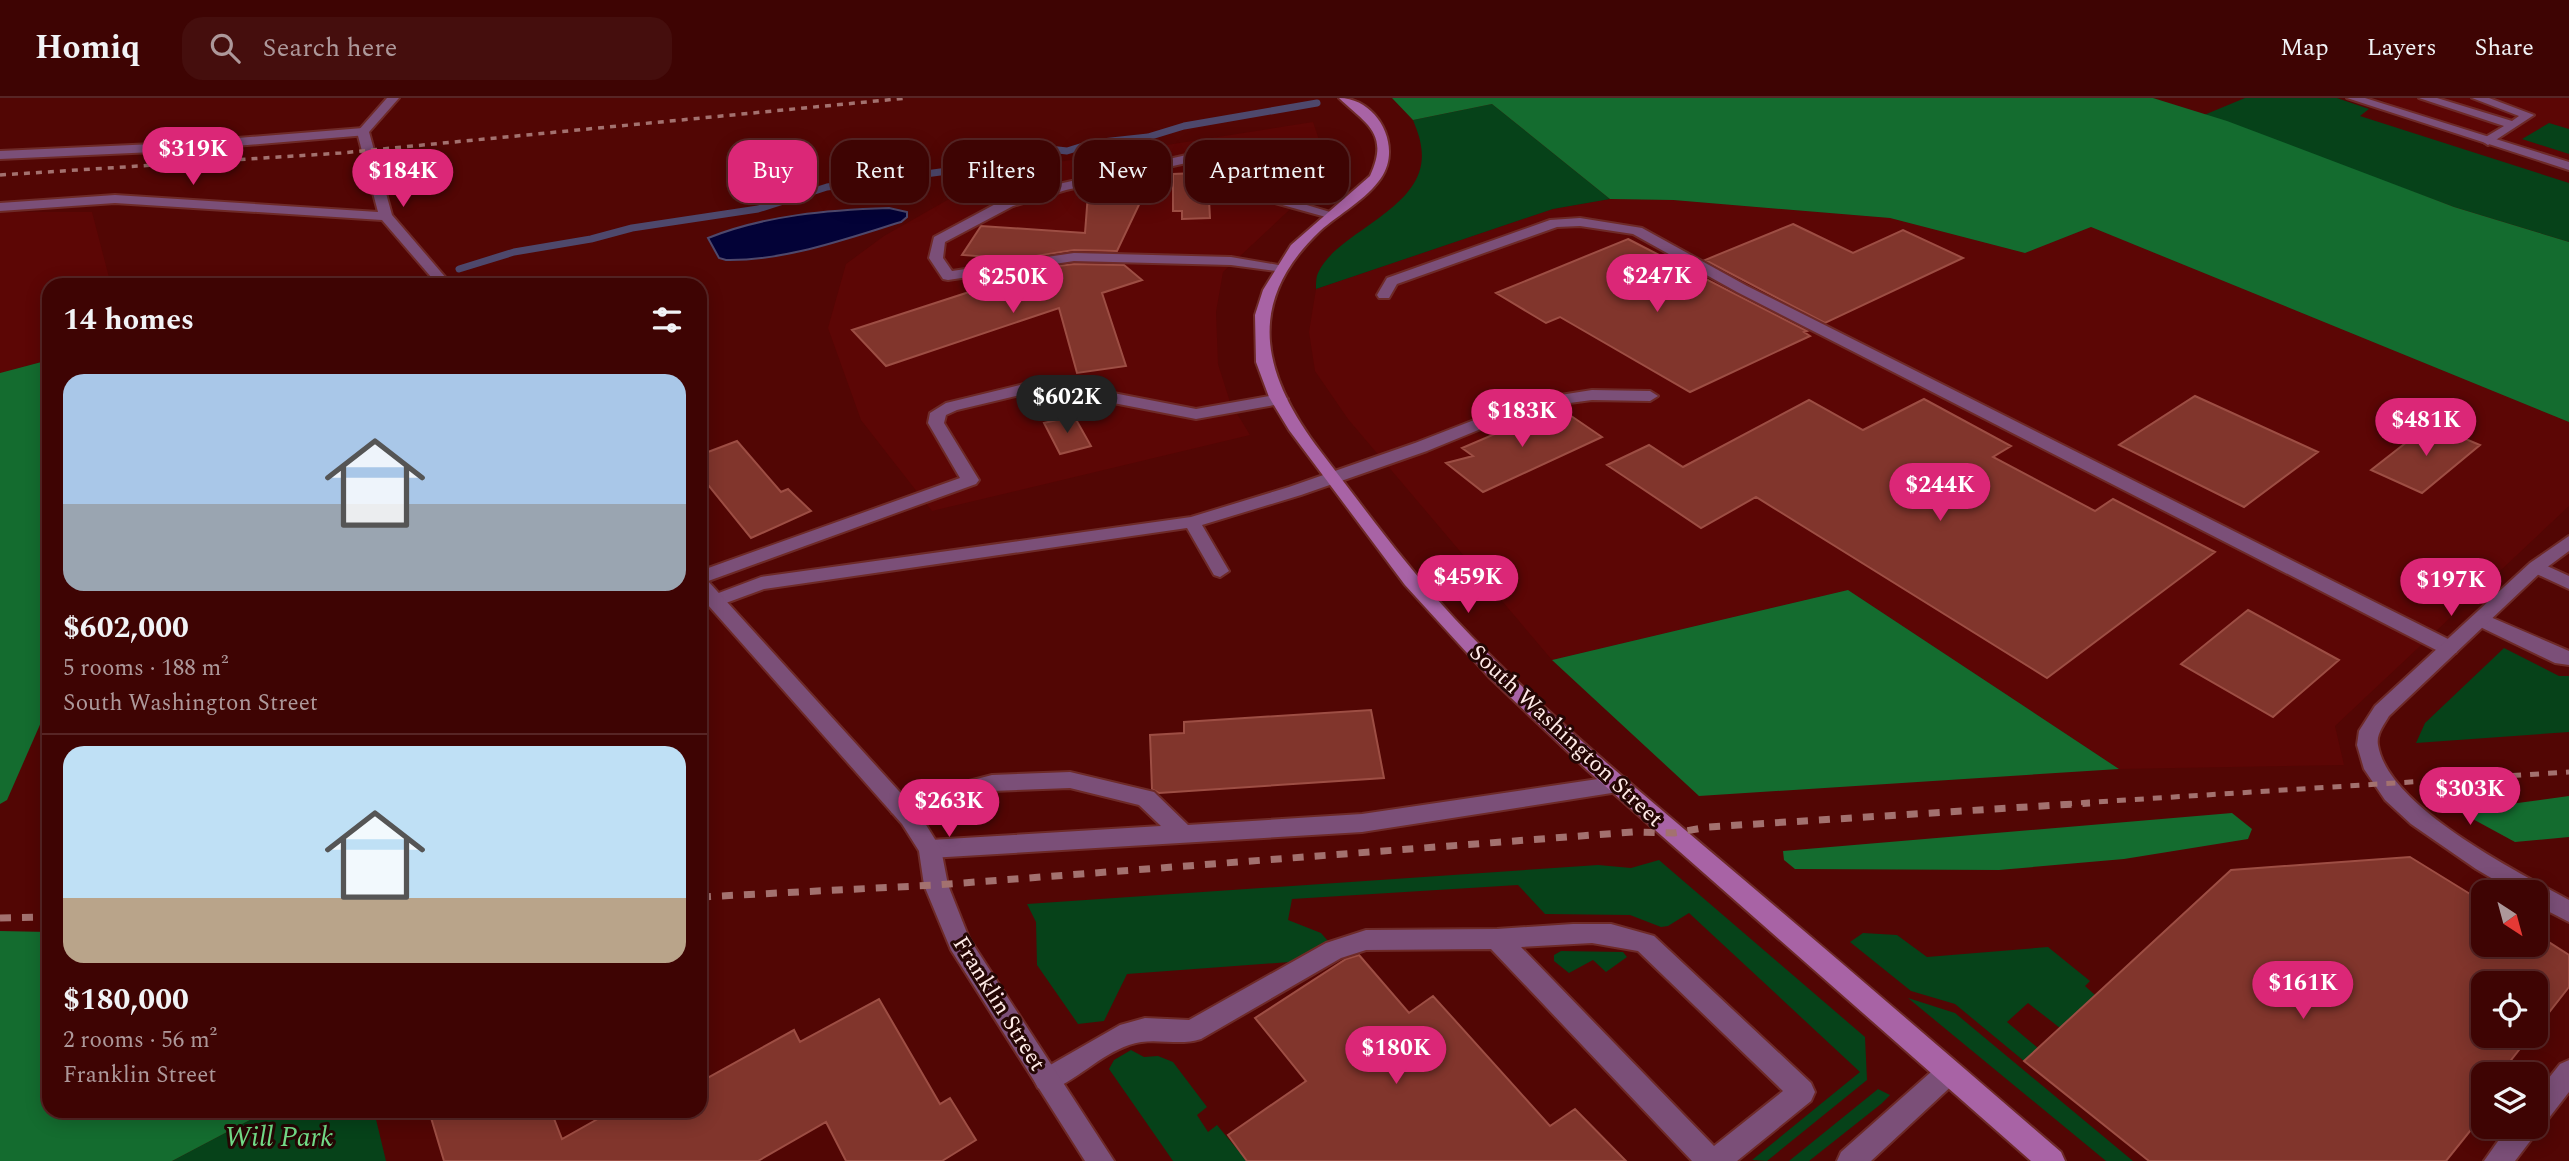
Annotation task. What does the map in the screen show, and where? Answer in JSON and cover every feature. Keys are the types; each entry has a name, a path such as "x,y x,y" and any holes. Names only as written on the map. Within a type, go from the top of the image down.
{"main road":[{"name":"South Washington Street","path":"1345,98 1377,124 1385,148 1375,178 1294,249 1279,269 1265,302 1261,342 1266,370 1280,399 1332,478 1396,563 1462,638 1618,784 2051,1161"}],"street":[{"path":"0,155 176,147 363,132 393,98"},
{"path":"2353,98 2569,166"},
{"path":"2425,98 2514,125"},
{"path":"2478,98 2528,115 2488,141"},
{"path":"363,132 386,216 439,278"},
{"path":"1279,269 1231,261 1074,257 948,276 936,258 939,240 1007,203 1063,187 1213,153 1232,155 1239,164 1244,190 1333,215"},
{"path":"0,207 115,199 386,216"},
{"path":"1384,295 1385,289 1392,281 1555,223 1609,225 1637,231 1742,289 2449,648"},
{"path":"707,575 970,480 936,423 938,413 952,406 1024,389 1072,390 1196,414 1280,399"},
{"path":"715,601 761,583 1132,528 1192,522 1332,478 1529,404 1592,394 1650,396"},
{"path":"1192,522 1220,571"},
{"path":"2569,542 2536,567 2382,712 2370,730 2367,746 2381,776 2424,824 2569,912"},
{"name":"Franklin Street","path":"707,592 900,807 930,849 936,885 959,943 1100,1161"},
{"path":"2481,619 2562,658 2569,658"},
{"path":"900,807 992,783 1070,779 1146,799 1183,834"},
{"path":"930,849 1362,823 1618,784"},
{"path":"1047,1080 1120,1036 1145,1030 1192,1031 1334,950 1366,940 1497,939 1605,934 1630,937 1646,943 1802,1092 1716,1161"},
{"path":"1497,939 1710,1161"},
{"path":"1861,1158 1949,1072"},
{"path":"2548,1099 2569,1072"},
{"path":"2505,1158 2517,1139"}],"lane":[{"path":"2536,567 2569,583"}],"shaded area":[{"path":"2377,98 2569,98 2569,161 2394,106"},
{"path":"1313,122 1319,140 1198,140"},
{"path":"1185,142 1185,203 1297,203 1223,272 1216,312 1218,364 1230,402 1250,435 932,511 861,420 828,328 846,264 884,236 943,203 1060,203 1060,162 1074,159 1074,203 1171,203 1171,144"},
{"path":"1610,199 1673,200 1890,218 2025,253 2091,227 2569,422 2569,506 2335,726 2344,765 2119,769 1848,590 1552,660 1348,419 1315,371 1309,332 1316,289 1553,209"},
{"path":"889,208 907,212 907,217 901,222 837,242 770,257 726,260 719,258 708,238 752,224 797,215"},
{"path":"0,212 92,212 109,278 42,278 42,362 0,373"}],"green space":[{"path":"1392,98 2153,98 2227,121 2454,207 2569,242 2569,422 2091,227 2025,253 1890,218 1673,200 1610,199 1492,104 1413,120"},
{"path":"2245,98 2337,98 2369,109 2360,116 2569,183 2569,242 2454,207 2204,115"},
{"path":"1492,104 1610,199 1553,209 1316,289 1317,275 1328,258 1381,217 1412,186 1421,167 1421,146 1413,120"},
{"path":"2549,123 2569,129 2569,154 2522,139"},
{"path":"42,362 42,720 7,800 0,804 0,373"},
{"path":"1848,590 2119,769 1699,796 1552,660"},
{"path":"2504,648 2559,676 2569,676 2569,732 2416,743 2425,723"},
{"path":"2569,796 2569,837 2515,842 2458,811"},
{"path":"2232,813 2252,829 2248,839 2124,859 1999,870 1795,869 1784,860 1783,851"},
{"path":"1659,860 1865,1037 1867,1080 1767,1161 1752,1160 1860,1072 1689,913 1668,926 1661,927 1630,915 1545,914 1518,885 1292,899 1288,920 1321,933 1328,941 1290,962 1127,974 1104,1021 1078,1024 1037,965 1036,922 1027,904 1598,865 1631,868"},
{"path":"0,931 42,932 42,1118 254,1118 172,1161 0,1161"},
{"path":"1863,933 1897,935 1927,957 2048,947 2090,981 2085,986 2095,995 2060,1028 2028,1003 2007,1022 2038,1048 2024,1061 1955,1004 1911,991 1850,942"},
{"path":"1561,951 1623,952 1627,957 1606,972 1593,960 1569,973 1554,961 1554,955"},
{"path":"1908,998 1955,1013 2133,1161 2106,1161"},
{"path":"1131,1050 1144,1057 1158,1056 1173,1062 1207,1107 1197,1115 1208,1132 1217,1125 1247,1161 1173,1161 1109,1069 1114,1060"},
{"path":"1878,1089 1890,1095 1881,1104 1809,1161 1789,1161"},
{"name":"Will Park","path":"254,1118 376,1118 386,1161 172,1161"}],"building":[{"path":"1173,174 1185,174 1185,203 1209,203 1210,218 1182,219 1182,211 1173,211"},
{"path":"1087,203 1140,203 1117,251 1074,250 1017,259 962,255 981,226 1085,233"},
{"path":"1793,224 1853,253 1903,230 1963,258 1825,323 1705,260"},
{"path":"1628,239 1807,331 1804,332 1810,336 1690,392 1560,317 1546,323 1496,293"},
{"path":"1074,264 1124,265 1142,280 1102,293 1126,366 1077,373 1059,308 886,366 852,330 1043,268"},
{"path":"2195,396 2318,452 2244,507 2119,445"},
{"path":"1924,399 2011,446 1993,457 2095,511 2113,499 2215,552 2047,678 1756,497 1701,528 1607,465 1649,445 1683,467 1809,400 1863,430"},
{"path":"1558,407 1602,437 1483,492 1446,463 1473,456 1462,448"},
{"path":"1074,416 1091,446 1060,454 1044,423"},
{"path":"2430,424 2480,445 2422,493 2371,470"},
{"path":"737,441 781,492 788,489 811,511 751,538 707,484 707,452"},
{"path":"2248,610 2339,660 2273,717 2181,664"},
{"path":"1371,710 1384,778 1159,793 1152,789 1150,735 1184,733 1184,722"},
{"path":"2410,857 2471,895 2471,957 2548,957 2548,942 2569,955 2569,987 2548,1014 2548,971 2471,971 2471,1048 2521,1048 2509,1062 2471,1062 2471,1130 2446,1161 2149,1161 2024,1061 2231,870"},
{"path":"1359,955 1409,1013 1433,996 1550,1126 1575,1109 1626,1161 1247,1161 1228,1135 1306,1081 1255,1018 1346,959"},
{"path":"879,999 940,1104 950,1098 976,1140 942,1161 846,1161 826,1122 758,1161 444,1161 431,1118 554,1118 562,1139 600,1118 707,1118 707,1078 794,1030 800,1042"}],"waterway":[{"path":"459,269 514,252 591,239 632,228 758,209 827,187 963,169 988,161 1038,156 1049,149 1067,151 1093,143 1148,137 1184,126 1317,103"}],"railway":[{"path":"0,175 341,153 907,98"},
{"path":"2063,804 2569,772"},
{"path":"707,897 936,885 1633,832 1674,833 1708,827 2090,803"},
{"path":"0,918 42,917"}]}
